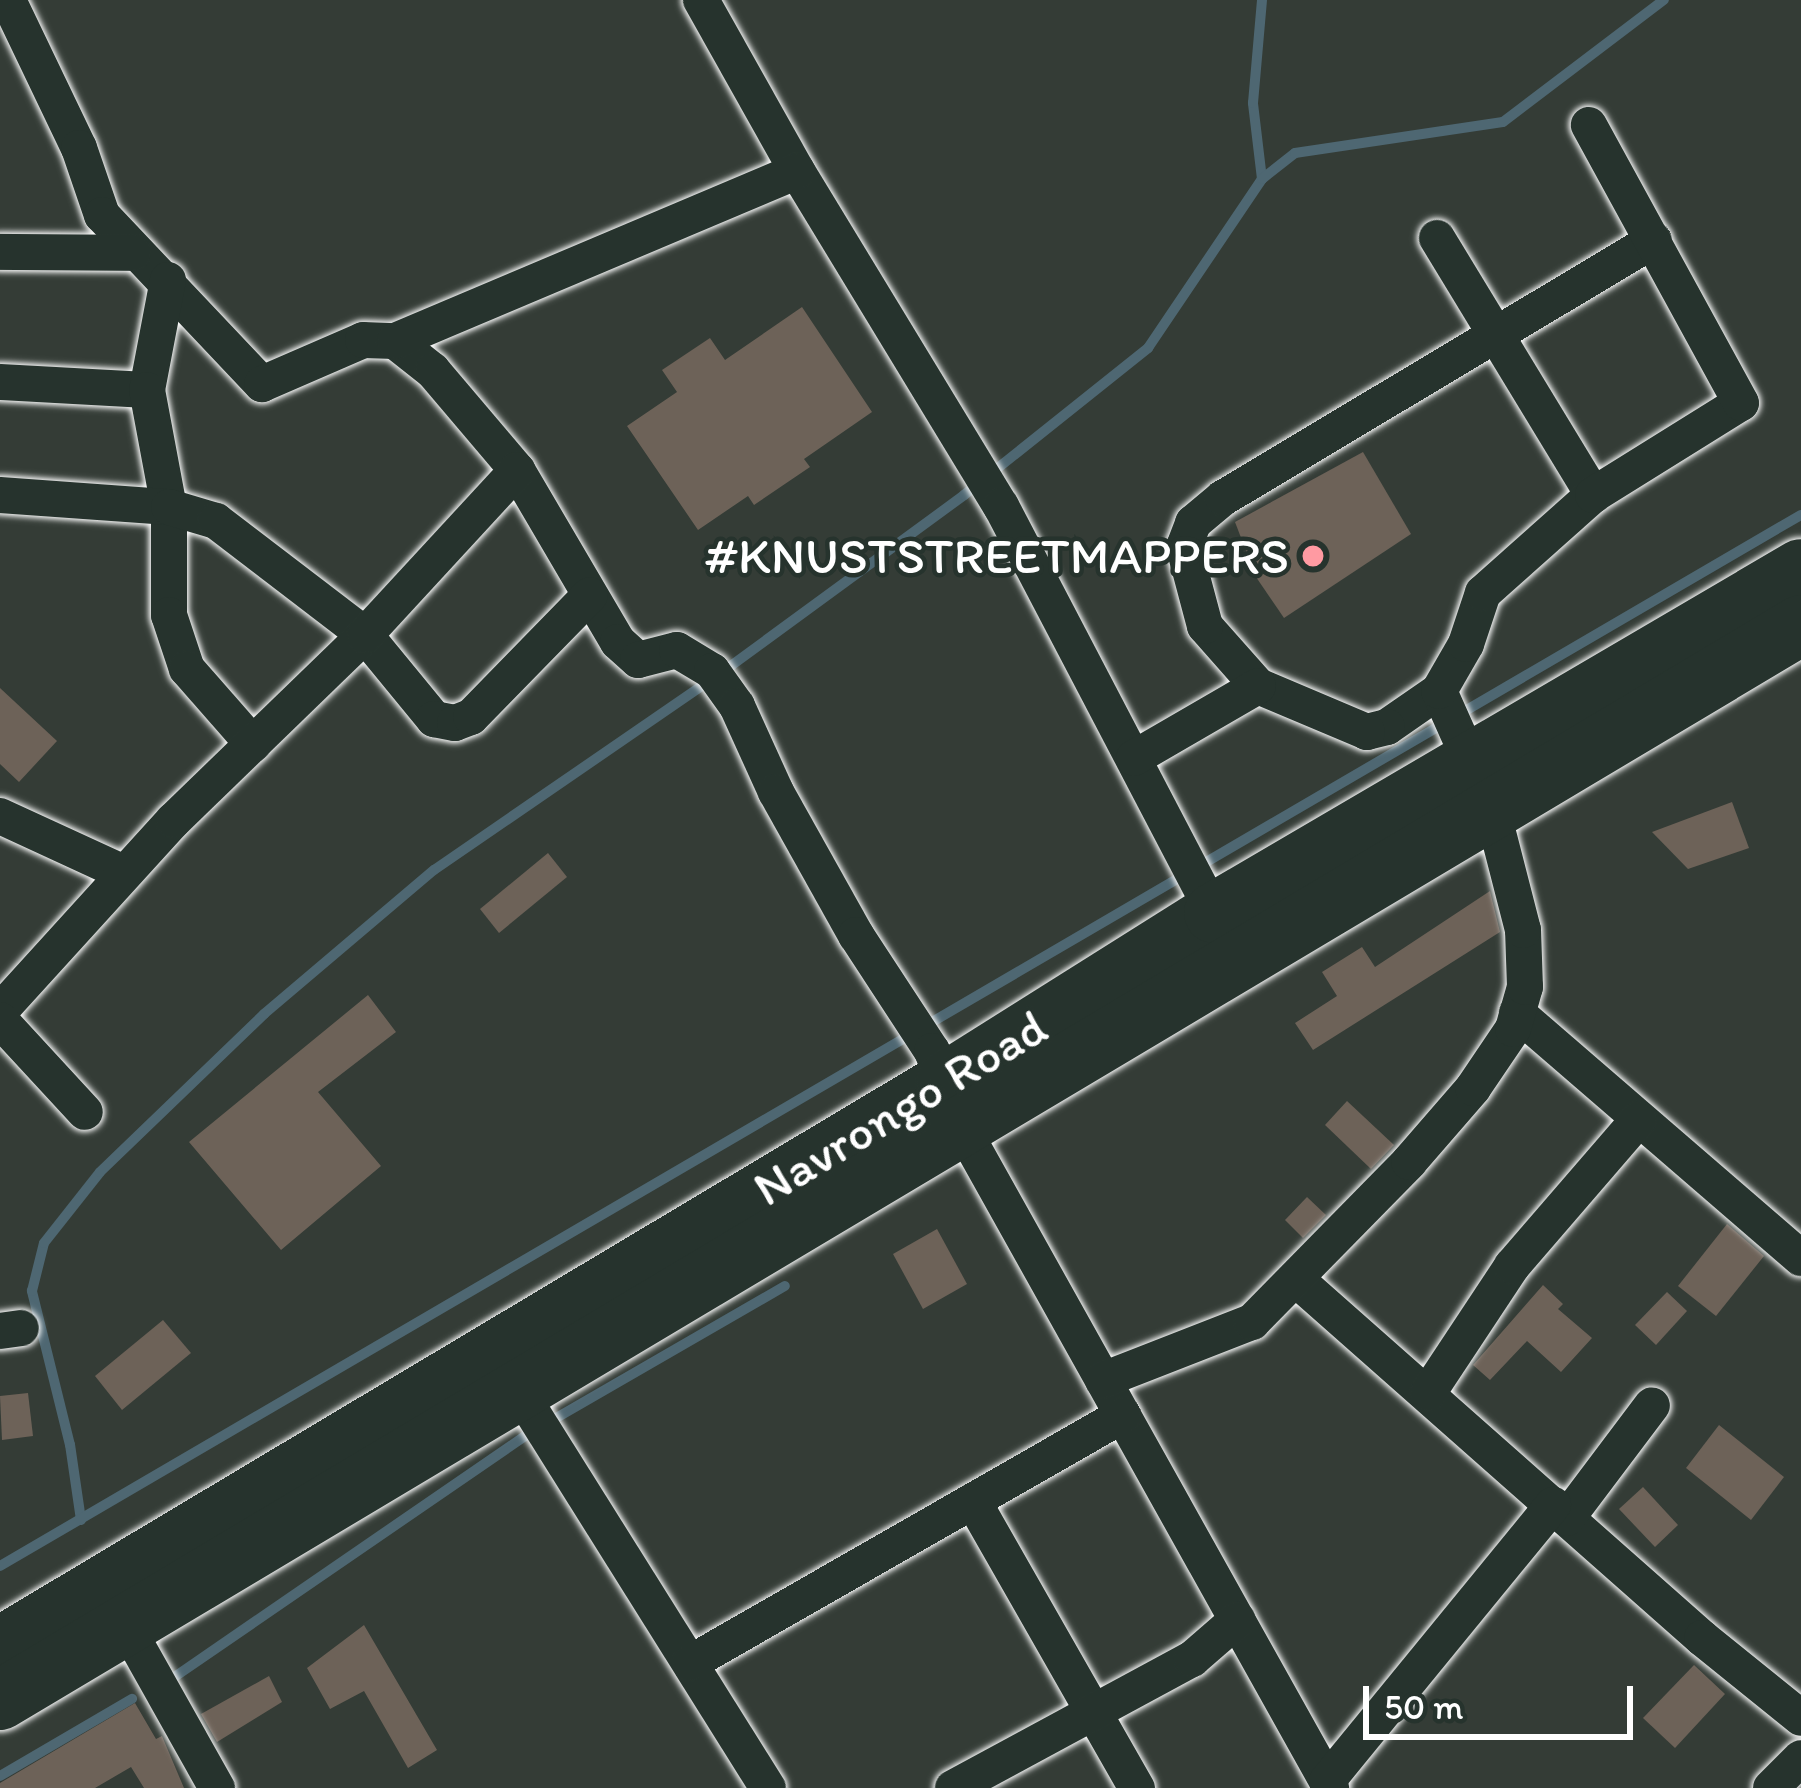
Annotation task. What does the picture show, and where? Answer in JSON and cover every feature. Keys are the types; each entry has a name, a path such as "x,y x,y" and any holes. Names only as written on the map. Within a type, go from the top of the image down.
{"highway":[{"name":"Navrongo Road","path":"0,1647 953,1103 1111,1040 1801,569"},
{"name":"Navrongo Road","path":"0,1700 517,1388 953,1103 1214,913 1482,787 1801,625"}],"street":[{"path":"8,0 79,148 102,215 133,253 168,280 262,384 363,340 395,341 797,171"},
{"path":"701,0 797,171 1001,506 1214,913"},
{"path":"1589,125 1654,240 1742,403 1593,495 1483,593 1466,644 1439,691 1387,728 1367,732 1258,686 1205,626 1184,547 1193,523 1223,498 1654,240"},
{"path":"1438,238 1593,495"},
{"path":"0,252 133,253"},
{"path":"168,280 147,390 169,507 169,615 187,669 253,744"},
{"path":"395,341 433,371 517,470 618,642 638,660 676,650 712,671 737,706 810,854 1329,1784 1652,1406"},
{"path":"0,382 147,390"},
{"path":"86,1112 0,1016 124,873 364,635 517,470"},
{"path":"0,495 169,507 234,532 364,635 434,719 455,723 472,717 590,595"},
{"path":"1134,758 1258,686"},
{"path":"1103,1380 1252,1322 1297,1280 1472,1088 1517,1013 1526,987 1522,930 1482,787 1439,691"},
{"path":"0,816 124,873"},
{"path":"1517,1013 1801,1258"},
{"path":"1428,1393 1512,1266 1640,1119"},
{"path":"1297,1280 1801,1718"},
{"path":"517,1388 768,1788"},
{"path":"690,1663 1123,1415"},
{"path":"973,1501 1137,1788"},
{"path":"953,1788 1192,1659 1237,1620"},
{"path":"126,1625 217,1788"},
{"path":"1771,1788 1801,1758"}],"building":[{"path":"802,307 872,412 804,459 810,467 754,505 748,496 698,530 627,426 677,392 662,370 710,338 725,360"},
{"name":"#KNUSTSTREETMAPPERS","path":"1363,452 1411,534 1284,618 1256,577 1235,522"},
{"path":"0,688 57,741 19,782 0,764"},
{"path":"1732,802 1749,848 1688,869 1652,832"},
{"path":"548,853 567,877 499,933 480,909"},
{"path":"1490,891 1500,932 1313,1050 1295,1023 1337,996 1322,972 1362,947 1375,967"},
{"path":"368,995 396,1032 318,1092 381,1166 281,1250 189,1142"},
{"path":"1347,1101 1394,1145 1371,1169 1325,1125"},
{"path":"1307,1197 1326,1215 1303,1238 1285,1220"},
{"path":"1727,1224 1764,1256 1716,1316 1678,1286"},
{"path":"937,1229 967,1284 923,1309 893,1254"},
{"path":"1543,1285 1563,1304 1558,1309 1592,1338 1561,1372 1527,1341 1490,1380 1473,1365"},
{"path":"1667,1292 1687,1311 1656,1345 1635,1325"},
{"path":"163,1320 191,1353 122,1410 95,1376"},
{"path":"28,1393 33,1436 2,1440 0,1396"},
{"path":"1719,1425 1784,1477 1751,1520 1686,1468"},
{"path":"1643,1487 1678,1525 1655,1547 1619,1509"},
{"path":"364,1625 437,1750 408,1768 364,1691 330,1709 307,1668"},
{"path":"1694,1665 1725,1694 1675,1748 1643,1718"},
{"path":"269,1676 282,1702 217,1742 201,1714"},
{"path":"135,1703 156,1739 162,1736 184,1788 144,1788 131,1767 95,1788 0,1788 0,1783"}],"waterway":[{"path":"1262,0 1253,103 1262,179"},
{"path":"81,1520 70,1445 32,1291 44,1243 100,1172 264,1014 434,870 732,665 964,495 1148,348 1262,179 1295,153 1503,122 1664,0"},
{"path":"0,1566 1801,515"},
{"path":"170,1680 525,1436 785,1286"},
{"path":"0,1776 132,1699"}],"place":[{"name":"#KNUSTSTREETMAPPERS","path":"1313,556"}]}
